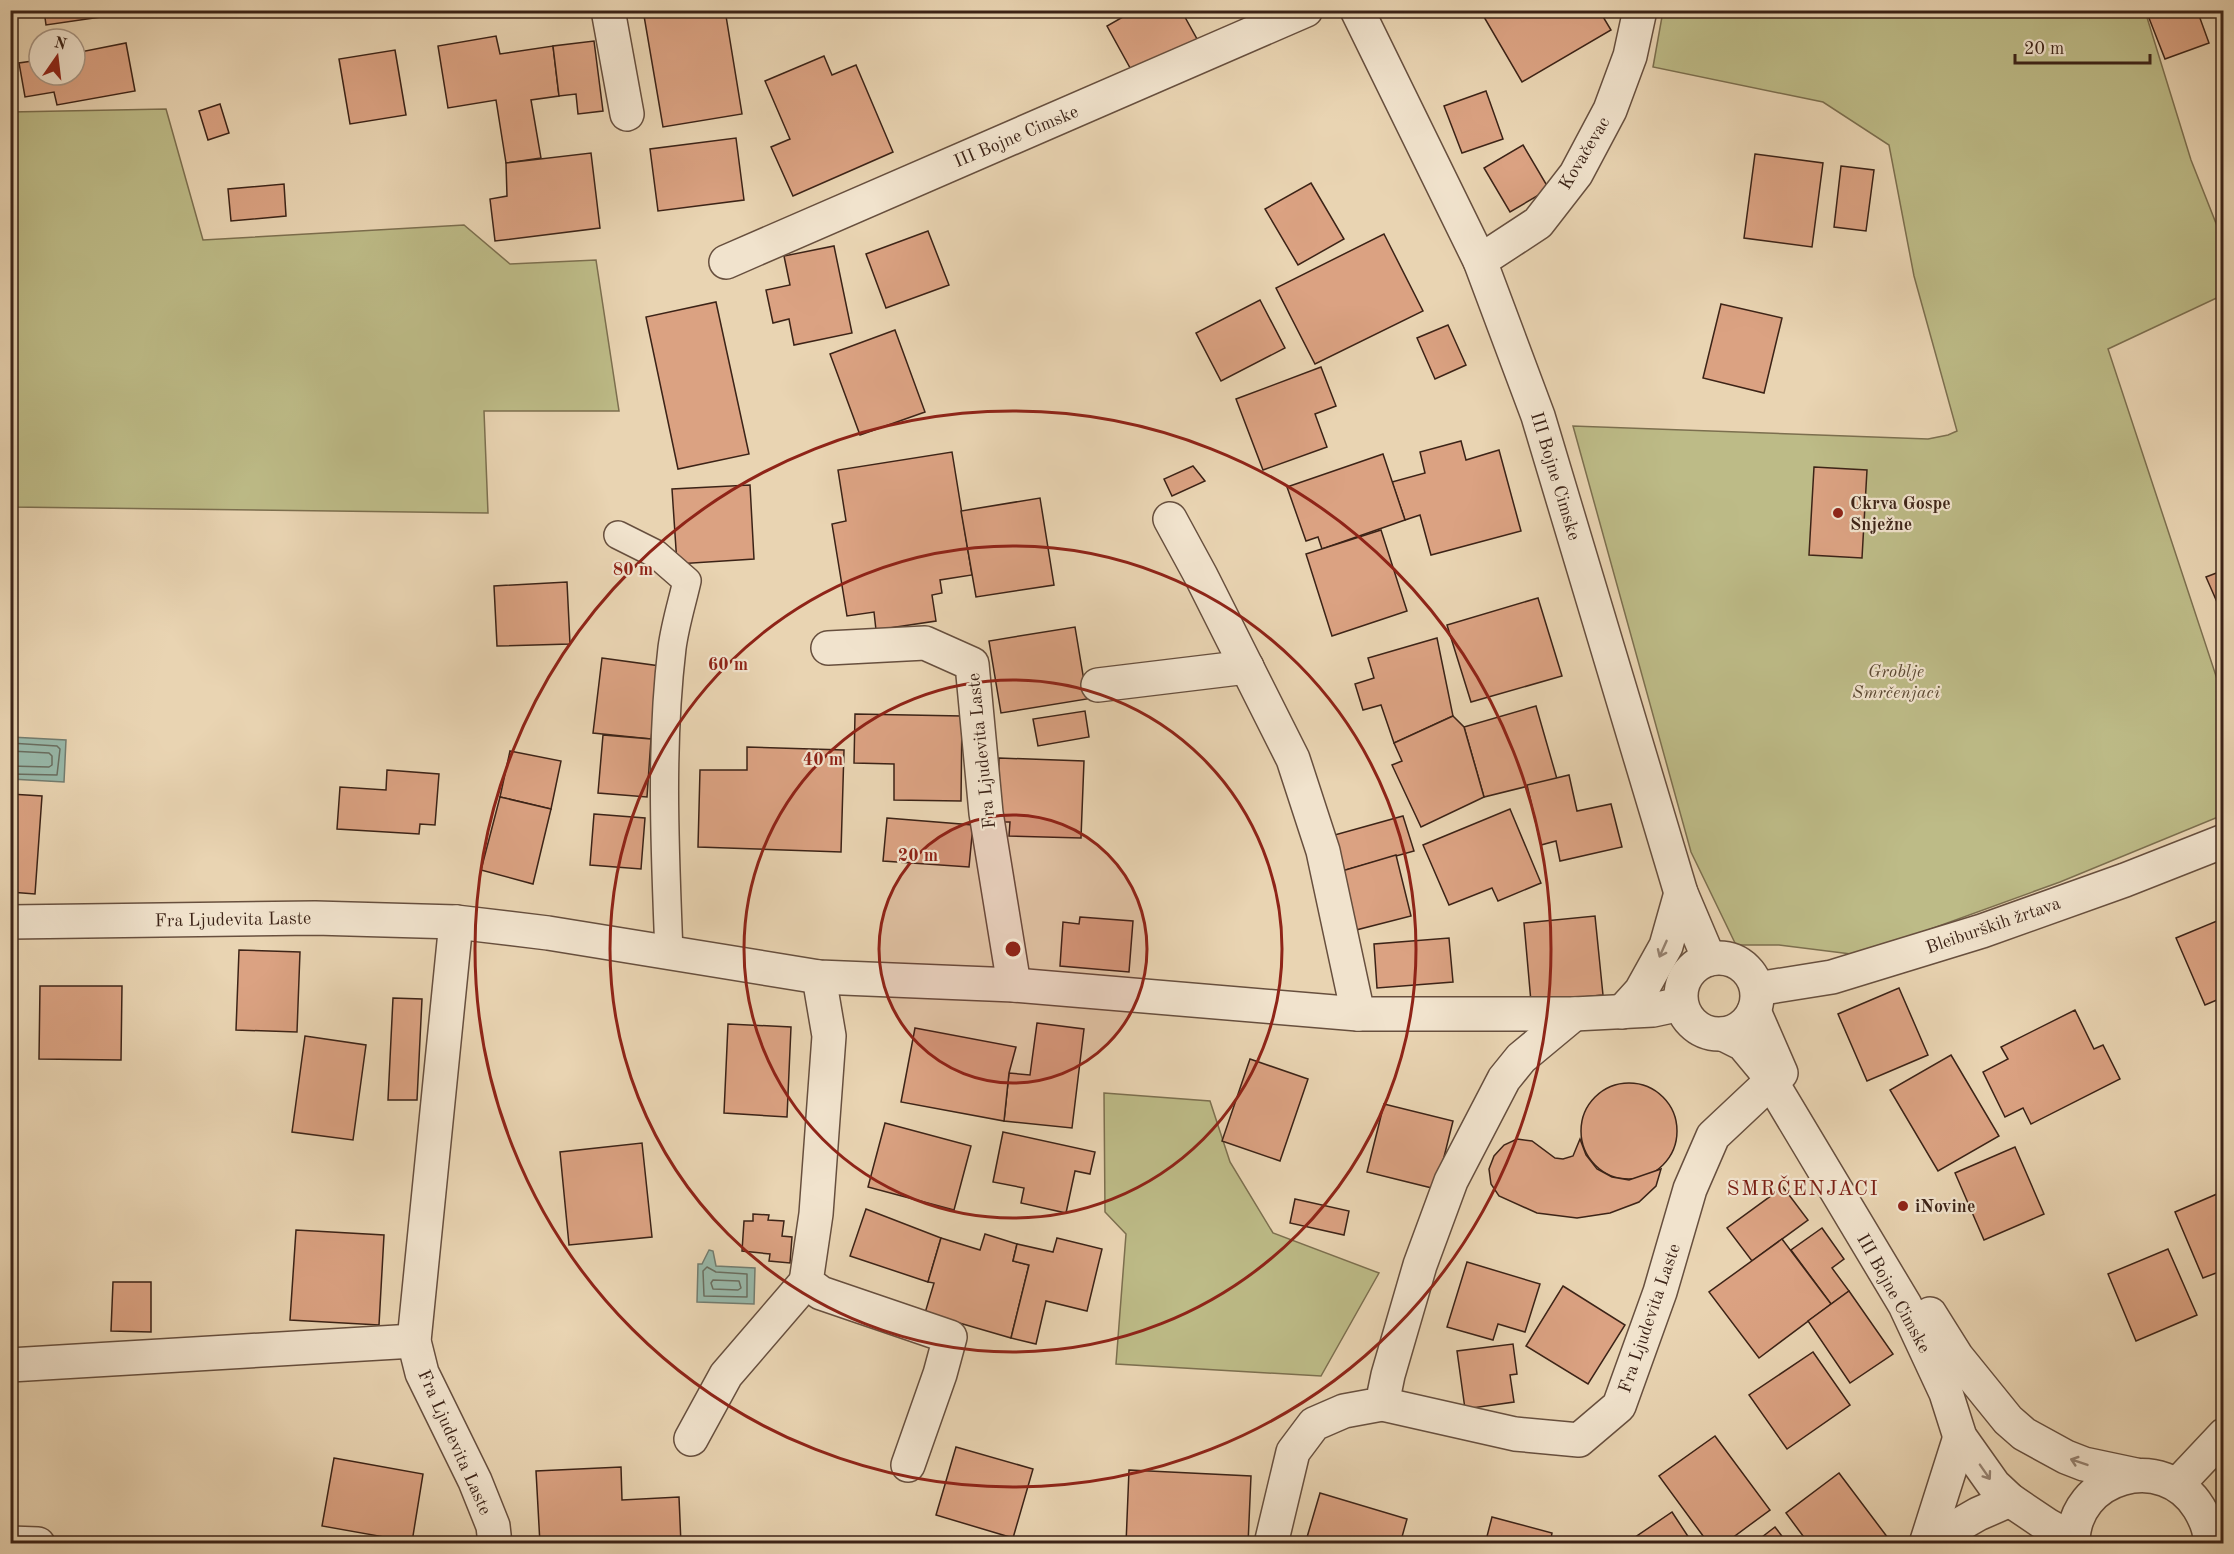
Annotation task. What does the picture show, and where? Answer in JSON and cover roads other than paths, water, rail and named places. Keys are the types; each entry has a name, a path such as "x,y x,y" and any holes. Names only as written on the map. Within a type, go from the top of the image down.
{"street":[{"path":"608,10 627,114"},
{"name":"III Bojne Cimske","path":"726,262 1306,10"},
{"name":"III Bojne Cimske","path":"1357,10 1480,261 1538,416 1681,893 1709,959"},
{"name":"Kovačevac","path":"1480,261 1538,223 1576,174 1610,110 1630,56 1640,10"},
{"path":"1170,519 1293,759 1320,841 1358,1014"},
{"name":"Fra Ljudevita Laste","path":"828,648 926,643 972,664 986,813 1014,985"},
{"path":"1098,685 1247,667"},
{"name":"Bleiburških žrtava","path":"1756,1000 1982,931 2125,880 2223,841"},
{"path":"1622,1012 1641,991 1665,946 1681,893"},
{"name":"Fra Ljudevita Laste","path":"10,922 315,918 456,922 548,933 819,977 1014,985 1358,1014 1574,1014 1653,1010 1681,1004"},
{"name":"Fra Ljudevita Laste","path":"456,922 414,1341 422,1373 475,1481 493,1526 495,1544"},
{"path":"1722,957 1734,960 1753,977 1756,1000 1743,1026 1723,1034 1701,1030 1685,1014 1680,992 1683,981 1698,963 1722,957"},
{"path":"691,1439 726,1375 806,1282 816,1214 829,1036 819,977"},
{"name":"III Bojne Cimske","path":"1756,1000 1775,1062 1964,1366 2008,1420 2024,1434 2084,1464 2157,1477 2177,1485"},
{"path":"1515,1014 1523,1019 1533,1036 1533,1049"},
{"path":"1382,1404 1388,1375 1420,1265 1450,1184 1504,1079 1521,1058 1574,1014"},
{"name":"III Bojne Cimske","path":"1723,1034 1743,1044 1773,1084 1905,1305 1946,1393 1960,1437 1994,1485 2010,1500 2072,1541"},
{"name":"Fra Ljudevita Laste","path":"1271,1544 1293,1452 1314,1424 1344,1411 1382,1404 1515,1434 1579,1440 1619,1406 1660,1292 1690,1190 1713,1136 1763,1089 1773,1084"},
{"path":"806,1282 821,1293 950,1337 940,1374 908,1465"},
{"path":"10,1365 414,1341"},
{"path":"2214,1533 2194,1499 2177,1485 2223,1435"},
{"path":"1926,1544 1960,1437"},
{"path":"2072,1541 2077,1520 2085,1503 2100,1488 2117,1479 2136,1475"},
{"path":"1926,1544 1978,1514 2010,1500"},
{"path":"10,1543 38,1544"}],"lane":[{"path":"618,534 656,554 687,581 672,645 666,716 666,867 669,953"}],"water":[{"path":"11,737 66,740 64,782 11,779"},
{"path":"709,1250 713,1251 716,1266 755,1268 754,1304 697,1302 698,1264 702,1264"}],"place":[{"name":"Ckrva Gospe Snježne","path":"1838,513"},
{"name":"iNovine","path":"1903,1206"}],"district":[{"name":"SMRČENJACI","path":"1803,1188"}],"park label":[{"name":"Groblje Smrčenjaci","path":"1896,681"}]}
